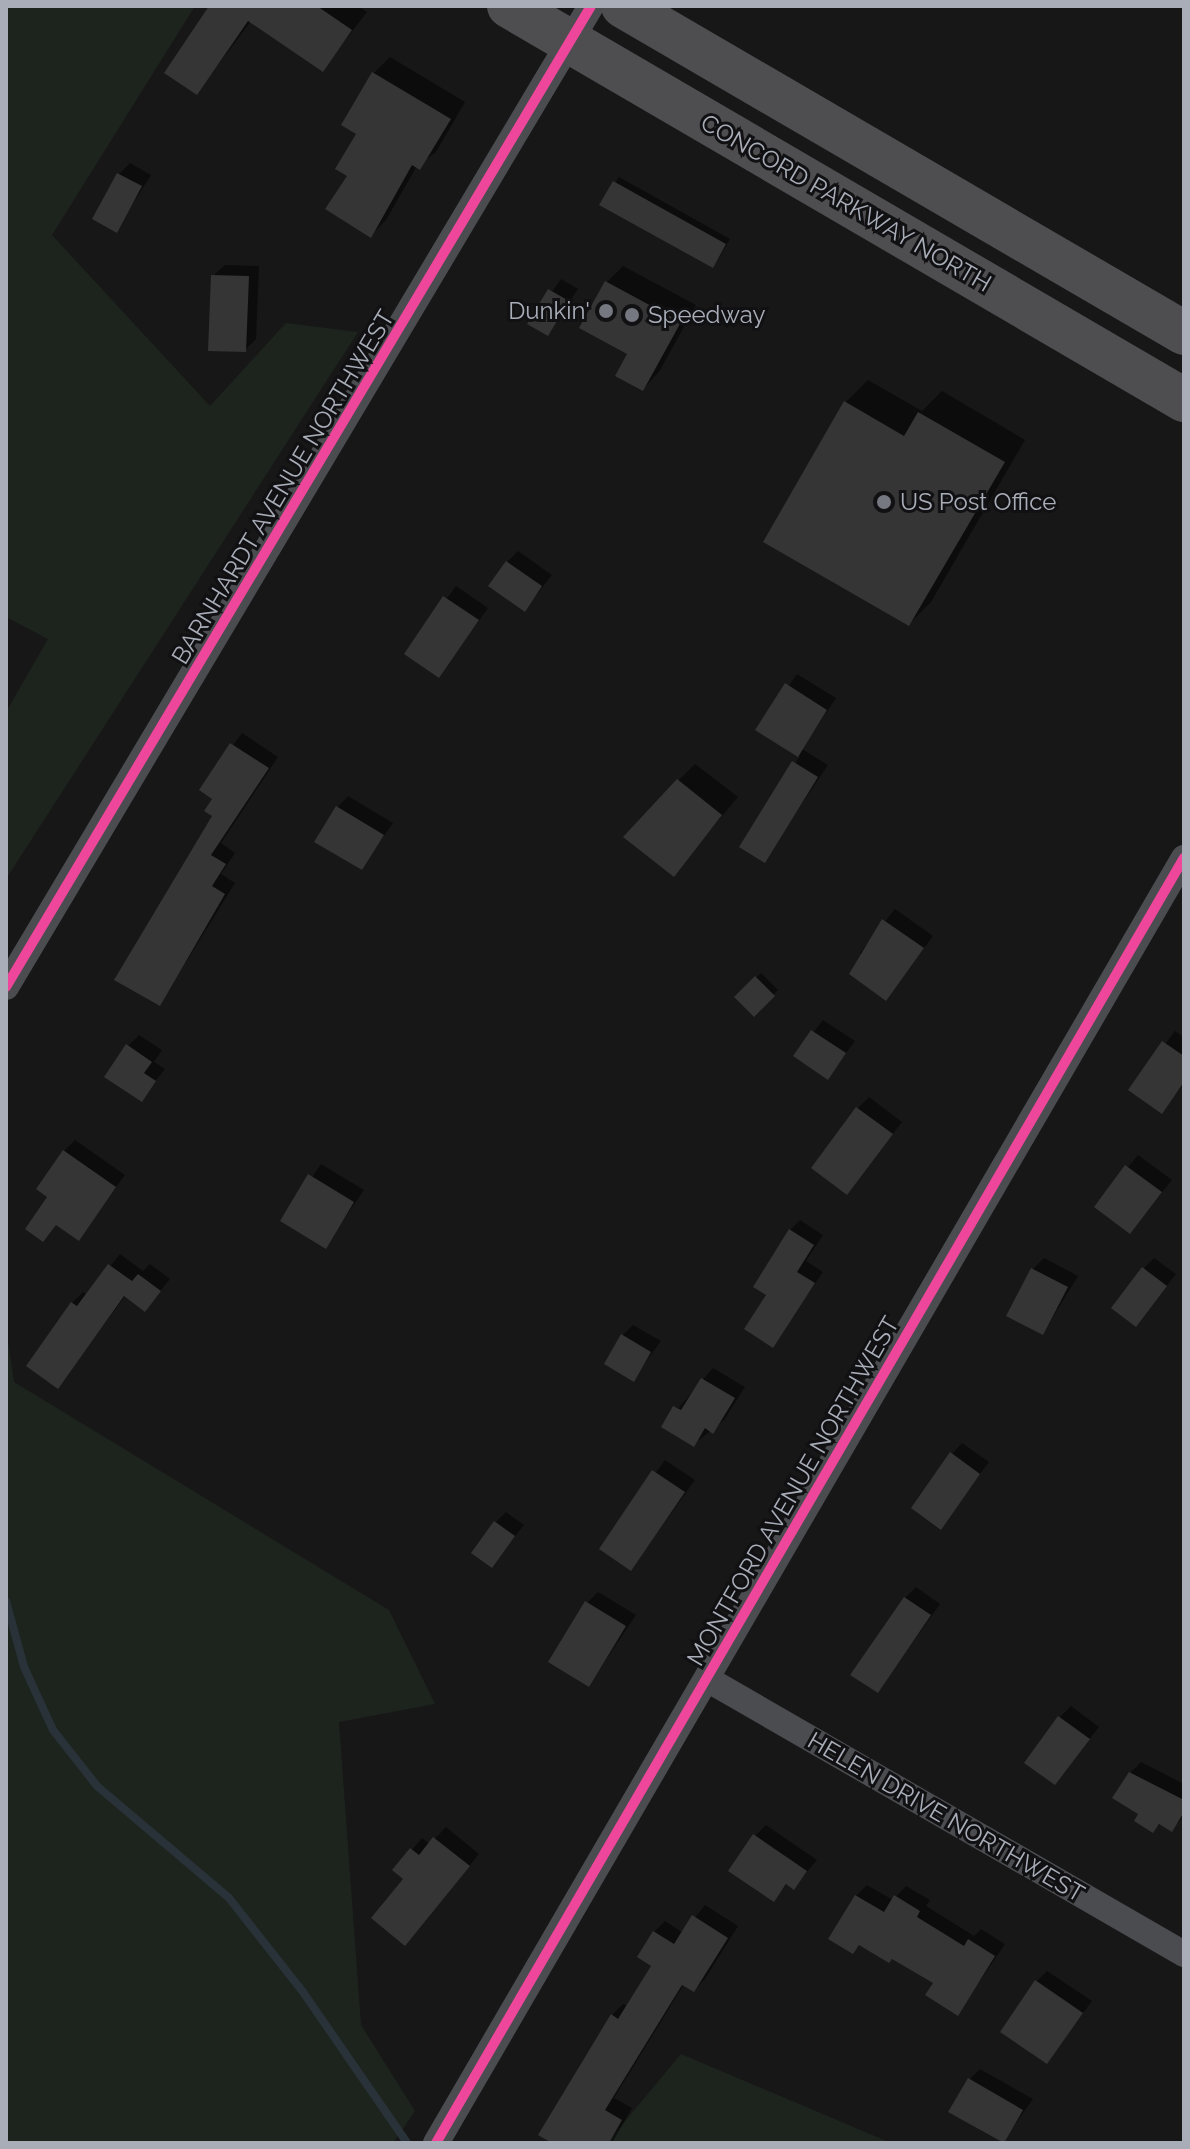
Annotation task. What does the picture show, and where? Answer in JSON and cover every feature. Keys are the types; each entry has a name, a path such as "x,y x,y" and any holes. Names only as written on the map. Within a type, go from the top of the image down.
{"highway":[{"name":"CONCORD PARKWAY NORTH","path":"509,6 580,24 1184,400"},
{"path":"623,6 1184,333"}],"street":[{"name":"BARNHARDT AVENUE NORTHWEST","path":"6,987 580,24"},
{"name":"MONTFORD AVENUE NORTHWEST","path":"436,2143 1184,858"},
{"name":"HELEN DRIVE NORTHWEST","path":"707,1679 1184,1954"}],"shaded area":[{"path":"6,6 195,6 52,235 210,406 286,323 358,332 6,879 6,712 48,639 6,617"},
{"path":"6,1328 14,1382 389,1610 435,1704 339,1722 361,2025 415,2111 393,2143 6,2143"},
{"path":"681,2054 891,2143 607,2143"}],"building":[{"path":"209,6 317,6 352,30 323,72 248,21 197,95 164,73"},
{"path":"372,72 451,119 420,170 412,165 371,238 325,209 347,176 335,169 356,134 341,125"},
{"path":"117,173 142,186 117,233 92,219"},
{"path":"613,181 726,244 713,268 599,205"},
{"path":"211,275 249,276 246,352 208,351"},
{"path":"605,281 681,322 643,391 615,376 627,354 579,328"},
{"path":"548,289 569,301 548,336 527,324"},
{"name":"US Post Office","path":"844,401 904,436 918,412 1005,462 909,626 763,542"},
{"path":"506,561 542,586 525,612 488,586"},
{"path":"443,596 479,620 439,678 404,654"},
{"path":"785,683 827,710 798,757 755,730"},
{"path":"230,743 269,768 211,855 226,864 212,886 225,894 160,1006 114,980 212,816 204,811 212,799 199,790"},
{"path":"792,761 818,777 765,863 739,847"},
{"path":"677,779 722,815 674,877 623,837"},
{"path":"336,806 384,835 362,870 314,842"},
{"path":"882,919 924,948 886,1001 849,974"},
{"path":"755,976 775,996 754,1017 734,997"},
{"path":"811,1030 846,1053 828,1080 793,1056"},
{"path":"1162,1041 1184,1056 1184,1082 1162,1114 1128,1090"},
{"path":"126,1044 152,1062 144,1073 156,1081 142,1102 104,1077"},
{"path":"856,1107 893,1134 847,1195 811,1168"},
{"path":"63,1150 116,1187 79,1241 56,1225 43,1242 25,1229 47,1197 36,1189"},
{"path":"1125,1165 1162,1192 1130,1234 1094,1207"},
{"path":"308,1174 354,1202 326,1249 280,1221"},
{"path":"789,1229 814,1245 797,1272 815,1283 773,1348 744,1329 766,1295 753,1287"},
{"path":"108,1264 132,1281 138,1274 161,1291 145,1312 124,1296 58,1389 26,1366 71,1302 77,1306"},
{"path":"1142,1267 1167,1286 1136,1327 1111,1308"},
{"path":"1031,1268 1068,1287 1043,1335 1006,1316"},
{"path":"621,1334 651,1352 634,1382 604,1364"},
{"path":"701,1378 735,1398 713,1434 705,1428 694,1447 661,1427 673,1406 681,1410"},
{"path":"950,1452 980,1474 941,1530 911,1508"},
{"path":"652,1470 685,1492 631,1571 599,1549"},
{"path":"494,1521 515,1536 492,1568 471,1553"},
{"path":"904,1597 931,1615 878,1693 850,1675"},
{"path":"585,1601 626,1626 589,1687 548,1662"},
{"path":"1058,1716 1090,1739 1055,1785 1024,1763"},
{"path":"1129,1772 1184,1800 1184,1812 1172,1832 1159,1824 1153,1833 1134,1821 1138,1814 1112,1798"},
{"path":"753,1834 807,1871 794,1890 786,1884 774,1902 728,1871"},
{"path":"433,1837 470,1866 405,1946 371,1918 403,1879 392,1870 410,1848 419,1855"},
{"path":"855,1895 884,1912 894,1895 920,1911 917,1917 964,1946 968,1939 995,1956 958,2016 925,1995 933,1983 892,1959 889,1963 859,1945 853,1954 828,1939"},
{"path":"692,1915 728,1938 694,1992 682,1985 605,2110 622,2120 609,2143 552,2143 538,2135 611,2014 618,2019 651,1966 637,1957 653,1931 674,1944"},
{"path":"1035,1980 1083,2013 1047,2064 1000,2032"},
{"path":"968,2078 1023,2110 1004,2143 948,2112"}],"waterway":[{"path":"6,1601 24,1667 53,1730 97,1786 229,1898 303,1992 407,2143"}],"cycle path":[{"path":"6,987 591,6"},
{"path":"436,2143 1184,858"}],"place":[{"name":"Dunkin'","path":"606,311"},
{"name":"Speedway","path":"632,315"},
{"name":"US Post Office","path":"884,502"}]}
